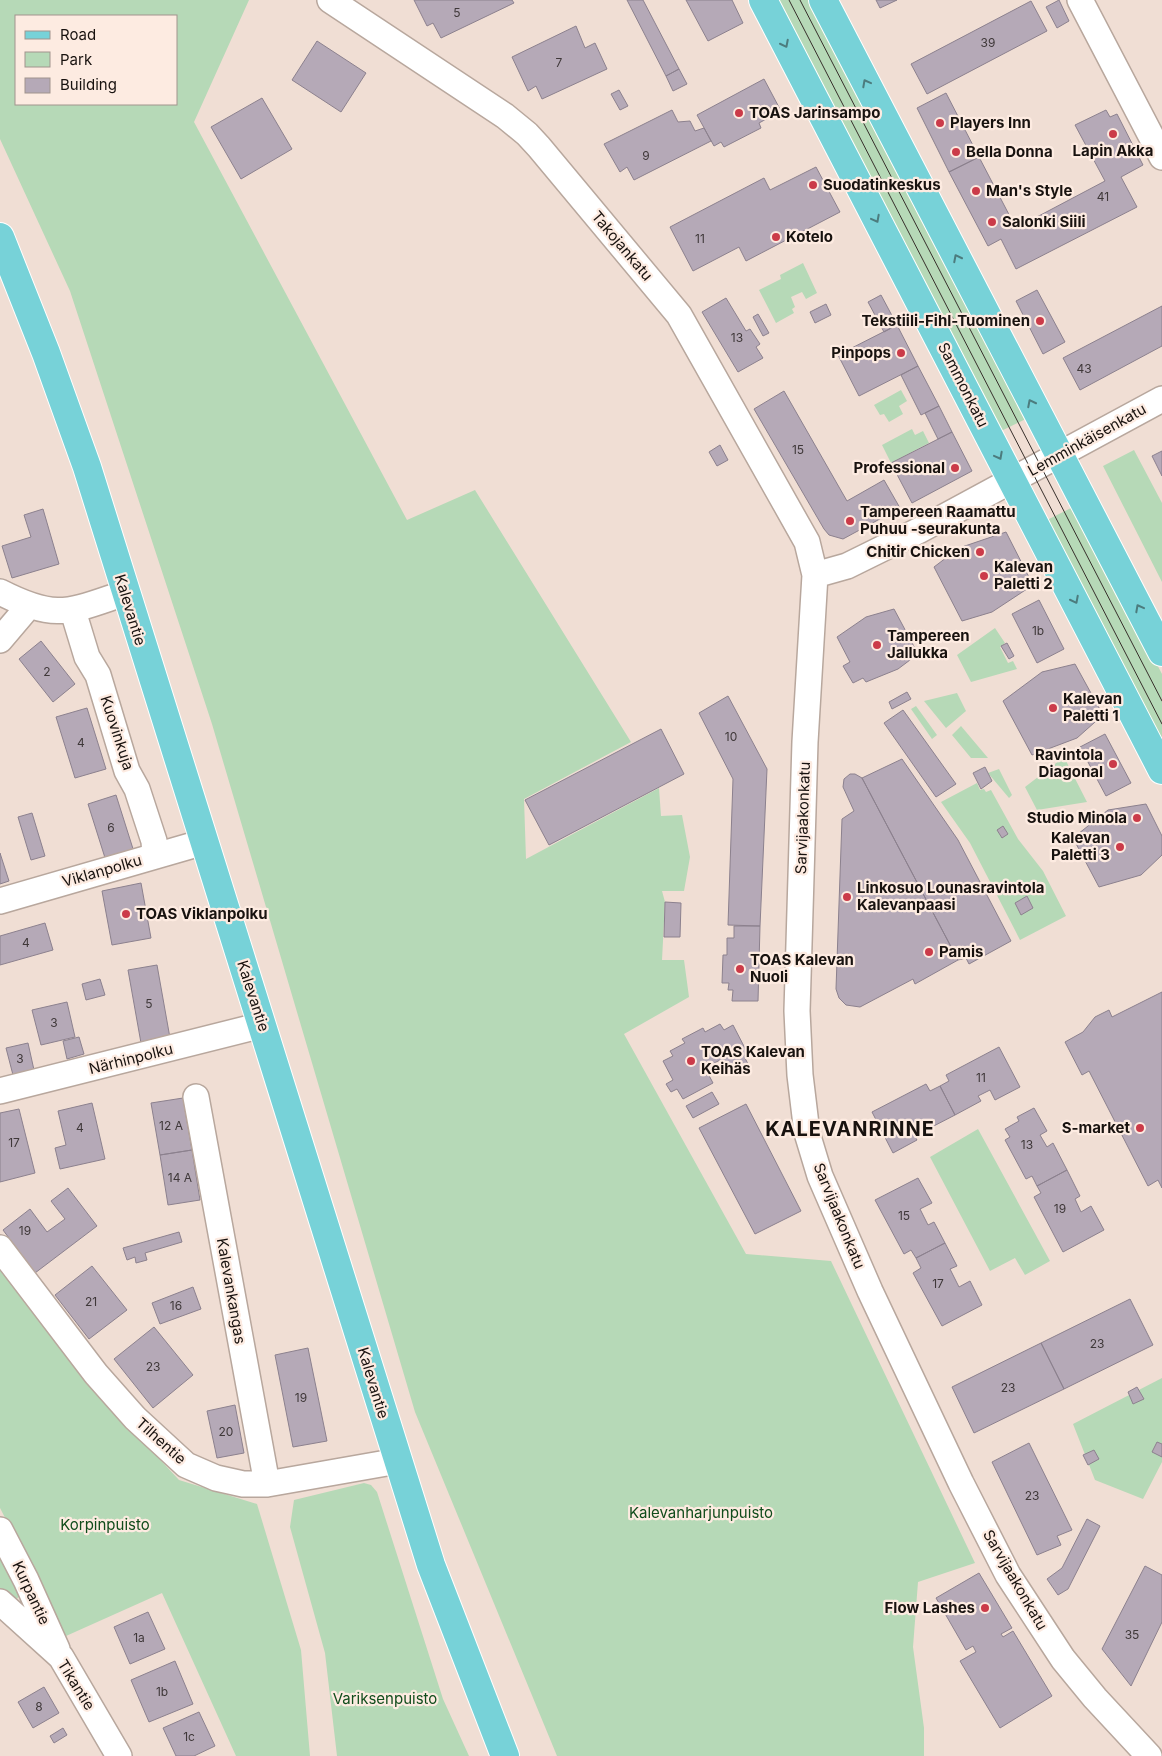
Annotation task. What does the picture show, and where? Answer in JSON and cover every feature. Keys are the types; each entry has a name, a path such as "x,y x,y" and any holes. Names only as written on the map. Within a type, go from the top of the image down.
{"main road":[{"name":"Sammonkatu","path":"763,0 1162,770"},
{"path":"823,0 1162,652"},
{"name":"Kalevantie","path":"0,237 53,370 87,467 431,1565 505,1756"}],"street":[{"name":"Takojankatu","path":"330,0 505,116 539,147 663,295 690,332 799,525 812,552 815,575"},
{"path":"1080,0 1162,157"},
{"name":"Lemminkäisenkatu","path":"1012,481 1058,454 1162,399"},
{"path":"815,575 847,566 863,559 1012,481"},
{"name":"Sarvijaakonkatu","path":"815,575 805,742 797,1011 800,1075 807,1133 820,1176 870,1291 961,1483 1008,1575 1063,1659 1101,1705 1149,1756"},
{"path":"0,592 28,606 47,611 73,611 125,593"},
{"path":"0,640 28,606"},
{"name":"Kuovinkuja","path":"73,611 87,657 98,675 127,771 137,789 154,841 155,856"},
{"name":"Viklanpolku","path":"0,901 204,842"},
{"name":"Närhinpolku","path":"0,1091 262,1025"},
{"name":"Kalevankangas","path":"196,1097 267,1484"},
{"name":"Tilhentie","path":"0,1248 96,1374 167,1450 186,1465 216,1478 243,1484 267,1484 398,1460"},
{"name":"Kurpantie","path":"0,1530 26,1580 60,1657"},
{"name":"Tikantie","path":"0,1602 60,1657 119,1756"}],"green space":[{"name":"Kalevanharjunpuisto","path":"0,0 249,0 194,122 407,520 475,490 631,742 524,799 526,859 659,788 661,816 682,815 690,857 684,891 662,891 665,902 662,960 684,960 689,997 624,1034 746,1254 831,1261 975,1563 918,1582 913,1647 924,1728 924,1756 557,1756 415,1412 212,724 70,291 0,139"},
{"path":"771,0 815,0 1030,417 999,432"},
{"path":"803,263 817,293 806,299 802,292 791,297 795,307 792,309 794,313 776,323 759,290 781,279 780,275"},
{"path":"901,390 907,401 899,406 903,414 889,422 884,414 880,415 874,405"},
{"path":"912,429 915,435 923,431 929,443 891,463 882,445"},
{"path":"1134,450 1162,503 1162,582 1103,466"},
{"path":"1075,506 1162,674 1162,756 1043,522"},
{"path":"995,628 1005,643 1000,647 1008,663 1013,661 1017,669 971,682 957,655"},
{"path":"957,693 966,711 946,728 924,701"},
{"path":"916,706 937,735 932,739 911,709"},
{"path":"961,726 988,758 971,758 952,735"},
{"path":"1064,757 1087,802 1037,810 1025,787"},
{"path":"999,769 1012,795 1009,798 988,773"},
{"path":"977,783 980,790 984,789 986,792 991,790 1018,839 1043,871 1066,916 1020,940 970,843 941,802"},
{"path":"978,1129 1050,1261 1025,1275 1015,1258 990,1271 930,1157"},
{"name":"Korpinpuisto","path":"0,1269 80,1373 179,1480 257,1504 301,1650 310,1756 236,1756 162,1593 66,1636 0,1508"},
{"path":"1162,1378 1162,1462 1143,1499 1095,1480 1073,1424"},
{"name":"Variksenpuisto","path":"364,1483 371,1485 377,1492 443,1699 469,1756 337,1756 325,1653 290,1527 294,1500"},
{"path":"0,1543 20,1595 16,1600 10,1599 0,1588"}],"building":[{"path":"414,0 512,0 514,3 441,38 433,23 427,26"},
{"path":"627,0 643,0 679,69 666,76"},
{"path":"686,0 732,0 743,23 708,41"},
{"path":"876,0 897,0 880,8"},
{"path":"1059,0 1069,21 1057,28 1046,7"},
{"path":"1031,1 1047,31 927,94 911,64"},
{"path":"576,26 585,48 595,43 607,69 542,99 536,86 528,91 512,57"},
{"path":"317,41 366,73 341,112 292,80"},
{"path":"679,69 687,84 673,91 666,76"},
{"name":"TOAS Jarinsampo","path":"764,79 781,111 759,123 761,128 724,147 721,142 714,146 697,115"},
{"path":"619,90 628,106 620,110 611,94"},
{"path":"946,93 979,157 949,172 917,108"},
{"path":"262,98 292,149 241,179 211,127"},
{"path":"672,110 678,122 690,121 695,131 704,128 711,141 634,180 627,167 620,172 604,144"},
{"path":"1106,110 1110,117 1117,114 1143,165 1121,177 1137,207 1016,269 1001,239 988,246 949,172 979,157 1016,228 1105,181 1075,125"},
{"path":"816,167 840,212 746,261 739,247 693,271 670,227 764,178 770,190"},
{"path":"1037,290 1065,342 1043,354 1016,301"},
{"path":"881,295 897,325 884,332 868,302"},
{"path":"726,298 746,331 750,329 760,344 756,347 763,358 738,372 702,312"},
{"path":"826,304 831,315 815,323 810,312"},
{"path":"1162,306 1162,346 1080,390 1063,358"},
{"path":"758,314 769,333 763,336 753,317"},
{"path":"897,325 918,366 859,396 838,355"},
{"path":"918,366 939,406 921,415 901,375"},
{"path":"784,391 847,501 884,480 900,508 843,539 829,535 754,409"},
{"path":"939,406 952,432 938,439 925,413"},
{"path":"952,432 972,471 912,503 891,463"},
{"path":"720,445 728,460 717,466 709,452"},
{"path":"1162,451 1162,476 1152,456"},
{"path":"43,509 59,564 12,578 2,546 31,537 24,515"},
{"name":"Kalevan Paletti 2","path":"1006,532 1033,585 992,612 962,621 934,567 959,548"},
{"path":"1039,600 1064,649 1037,663 1012,614"},
{"name":"Tampereen Jallukka","path":"894,609 918,654 898,669 866,682 863,678 853,683 843,666 850,662 837,637 866,617"},
{"path":"41,641 75,684 53,702 19,659"},
{"path":"1007,643 1014,656 1009,659 1001,646"},
{"name":"Kalevan Paletti 1","path":"1075,664 1103,715 1077,738 1032,755 1003,701 1042,672"},
{"path":"907,692 911,699 892,709 889,702"},
{"path":"728,696 767,769 760,926 728,925 733,779 699,713"},
{"path":"87,708 106,769 75,778 56,717"},
{"path":"903,710 956,784 936,797 884,723"},
{"path":"661,729 684,774 549,845 525,800"},
{"path":"1105,734 1131,783 1106,796 1080,747"},
{"path":"902,759 958,840 1011,941 969,964 966,958 958,960 862,778"},
{"path":"985,767 992,781 981,789 973,773"},
{"path":"850,774 855,774 862,778 958,960 915,984 913,979 860,1007 846,1005 839,998 836,989 842,819 854,811 843,787 844,779"},
{"path":"116,795 134,852 106,861 88,804"},
{"name":"Kalevan Paletti 3","path":"1146,804 1162,836 1162,855 1141,875 1099,887 1073,838 1108,810"},
{"path":"32,813 45,856 31,860 18,817"},
{"path":"1003,826 1008,834 1002,838 997,830"},
{"path":"0,853 9,881 0,884"},
{"name":"TOAS Viklanpolku","path":"141,883 151,938 112,945 102,891"},
{"path":"1027,896 1033,908 1021,915 1015,903"},
{"path":"665,902 681,903 680,937 664,937"},
{"path":"45,923 53,950 0,965 0,936"},
{"name":"TOAS Kalevan Nuoli","path":"734,926 760,926 758,1001 732,1001 733,990 728,990 729,983 722,983 723,955 727,955 727,938 734,938"},
{"path":"157,965 170,1038 141,1043 128,970"},
{"path":"100,979 105,995 86,1000 82,984"},
{"name":"S-market","path":"1162,992 1162,1188 1158,1180 1148,1186 1089,1071 1082,1075 1065,1042 1083,1032 1095,1017 1109,1010 1112,1017"},
{"path":"67,1002 75,1037 41,1045 32,1010"},
{"name":"TOAS Kalevan Keihäs","path":"720,1024 724,1030 733,1025 748,1054 744,1056 748,1064 727,1075 720,1060 705,1068 713,1083 683,1099 677,1089 671,1092 666,1084 673,1080 663,1061 673,1056 670,1051 685,1043 682,1039 703,1028 705,1032"},
{"path":"79,1037 84,1054 67,1059 63,1041"},
{"path":"28,1043 34,1070 13,1075 6,1048"},
{"path":"999,1047 1020,1087 995,1100 990,1090 978,1096 981,1101 955,1115 940,1086 949,1081 946,1075"},
{"path":"926,1084 930,1091 940,1086 955,1115 926,1130 924,1125 912,1131 917,1140 893,1153 872,1112"},
{"path":"712,1092 719,1104 693,1118 686,1106"},
{"path":"183,1098 192,1150 160,1155 151,1103"},
{"path":"92,1103 105,1159 60,1169 55,1148 66,1145 58,1111"},
{"path":"746,1104 801,1211 755,1234 699,1128"},
{"path":"1034,1108 1047,1131 1040,1135 1047,1147 1053,1143 1067,1170 1037,1186 1032,1176 1026,1179 1005,1140 1010,1137 1005,1129 1019,1121 1017,1117"},
{"path":"19,1109 35,1173 0,1182 0,1113"},
{"path":"192,1150 200,1200 168,1205 160,1155"},
{"path":"1067,1170 1080,1196 1075,1199 1081,1212 1091,1206 1104,1230 1063,1252 1034,1197 1041,1193 1037,1186"},
{"path":"918,1178 932,1203 920,1209 928,1225 934,1222 945,1243 916,1258 911,1250 904,1254 875,1200"},
{"path":"68,1188 97,1226 35,1273 3,1230 30,1209 47,1232 65,1219 51,1201"},
{"path":"179,1232 182,1242 145,1253 147,1260 136,1263 135,1257 127,1260 123,1248"},
{"path":"945,1243 957,1266 950,1269 959,1287 970,1281 982,1305 942,1326 913,1273 921,1268 916,1258"},
{"path":"92,1266 127,1310 89,1339 55,1295"},
{"path":"193,1287 201,1309 160,1324 152,1303"},
{"path":"1130,1299 1153,1345 1064,1389 1041,1343"},
{"path":"154,1327 193,1375 153,1408 114,1359"},
{"path":"1041,1343 1064,1389 974,1433 952,1387"},
{"path":"308,1348 327,1441 293,1447 275,1355"},
{"path":"1137,1387 1144,1399 1133,1404 1128,1392"},
{"path":"235,1405 244,1453 217,1458 207,1411"},
{"path":"1157,1442 1162,1444 1162,1457 1152,1452"},
{"path":"1029,1443 1072,1530 1057,1536 1061,1545 1037,1555 992,1462"},
{"path":"1094,1450 1099,1459 1088,1465 1083,1455"},
{"path":"1087,1519 1100,1526 1068,1589 1058,1595 1047,1579 1062,1568"},
{"path":"1145,1566 1162,1575 1162,1622 1131,1686 1102,1649"},
{"path":"979,1573 1012,1628 1001,1634 1003,1637 1013,1631 1052,1696 1000,1728 960,1661 976,1652 973,1646 966,1650 936,1598"},
{"path":"148,1612 165,1649 130,1664 114,1627"},
{"path":"175,1661 193,1704 149,1722 131,1680"},
{"path":"44,1687 59,1713 33,1728 18,1702"},
{"path":"199,1712 215,1746 194,1756 176,1756 163,1728"},
{"path":"63,1728 67,1735 54,1743 50,1736"}],"tram line":[{"path":"789,0 1162,724"},
{"path":"800,0 1162,701"}],"place":[{"name":"TOAS Jarinsampo","path":"739,113"},
{"name":"Players Inn","path":"940,123"},
{"name":"Lapin Akka","path":"1113,134"},
{"name":"Bella Donna","path":"956,152"},
{"name":"Suodatinkeskus","path":"813,185"},
{"name":"Man's Style","path":"976,191"},
{"name":"Salonki Siili","path":"992,222"},
{"name":"Kotelo","path":"776,237"},
{"name":"Tekstiili-Fihl-Tuominen","path":"1040,321"},
{"name":"Pinpops","path":"901,353"},
{"name":"Professional","path":"955,468"},
{"name":"Tampereen Raamattu Puhuu -seurakunta","path":"850,521"},
{"name":"Chitir Chicken","path":"980,552"},
{"name":"Kalevan Paletti 2","path":"984,576"},
{"name":"Tampereen Jallukka","path":"877,645"},
{"name":"Kalevan Paletti 1","path":"1053,708"},
{"name":"Ravintola Diagonal","path":"1113,764"},
{"name":"Studio Minola","path":"1137,818"},
{"name":"Kalevan Paletti 3","path":"1120,847"},
{"name":"Linkosuo Lounasravintola Kalevanpaasi","path":"847,897"},
{"name":"TOAS Viklanpolku","path":"126,914"},
{"name":"Pamis","path":"929,952"},
{"name":"TOAS Kalevan Nuoli","path":"740,969"},
{"name":"TOAS Kalevan Keihäs","path":"691,1061"},
{"name":"S-market","path":"1140,1128"},
{"name":"Flow Lashes","path":"985,1608"}],"district":[{"name":"KALEVANRINNE","path":"850,1129"}]}
